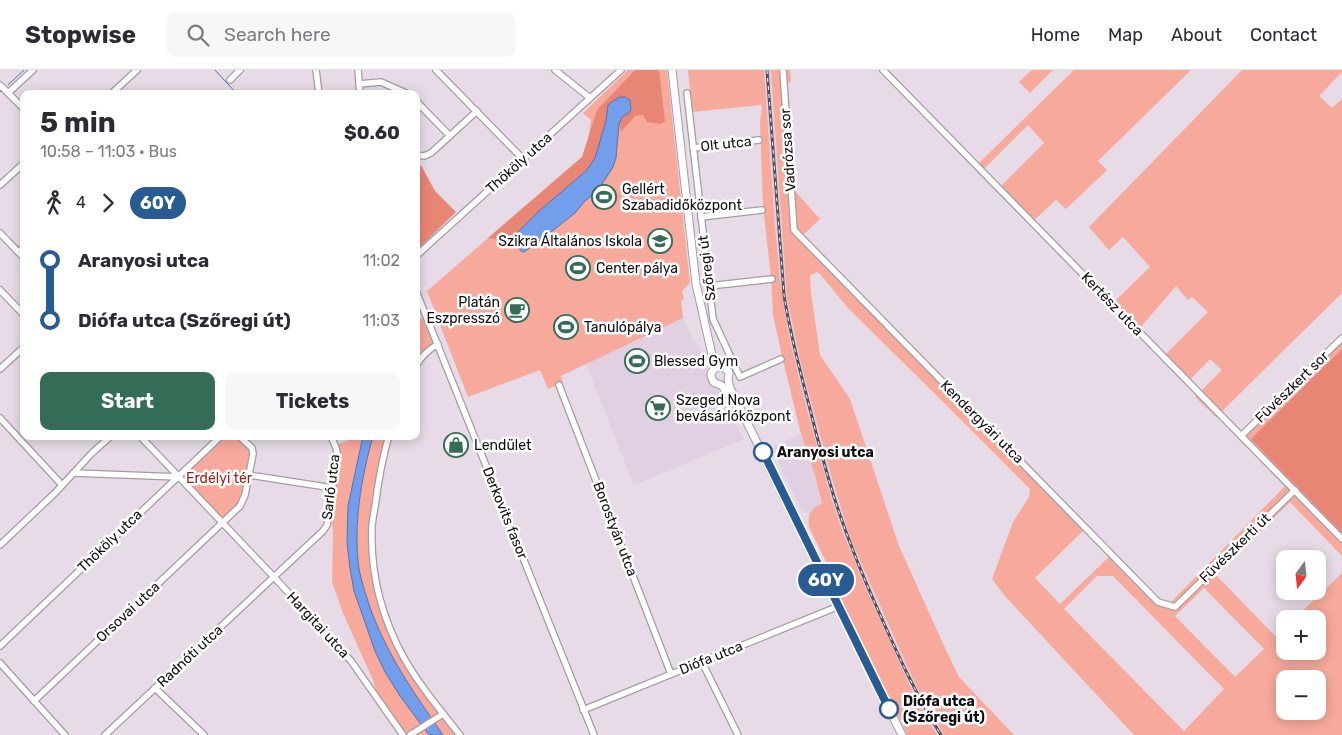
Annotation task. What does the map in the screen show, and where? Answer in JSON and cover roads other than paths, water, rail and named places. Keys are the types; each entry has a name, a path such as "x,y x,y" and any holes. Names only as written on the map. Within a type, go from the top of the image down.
{"main road":[{"name":"Szőregi út","path":"672,71 696,284 700,307 718,367"},
{"name":"Szőregi út","path":"740,407 721,385 711,379 711,373 718,367 725,368 729,372 730,388 740,407 839,606 902,735"},
{"path":"721,385 728,380"}],"street":[{"path":"8,93 33,70"},
{"path":"115,90 137,70"},
{"path":"230,80 240,70"},
{"path":"316,70 318,90"},
{"path":"358,70 360,90"},
{"path":"436,70 523,159"},
{"path":"555,70 590,98"},
{"name":"Thököly utca","path":"420,252 621,70"},
{"name":"Vadrózsa sor","path":"783,70 794,230"},
{"name":"Kertész utca","path":"883,70 1342,539"},
{"path":"359,84 381,82 399,90"},
{"path":"0,84 20,105"},
{"name":"Szőregi út","path":"687,93 713,319 740,377 782,359"},
{"path":"420,105 450,136"},
{"path":"420,156 431,154 477,111"},
{"name":"Olt utca","path":"693,148 759,140"},
{"path":"0,185 20,167"},
{"path":"701,217 762,210"},
{"name":"Kendergyári utca","path":"794,230 1158,602 1175,607"},
{"path":"0,233 18,252"},
{"path":"709,286 772,279"},
{"path":"0,290 20,311"},
{"name":"Derkovits fasor","path":"420,301 594,735"},
{"name":"Füvészkert sor","path":"1242,436 1342,338"},
{"path":"420,360 430,348 438,344"},
{"path":"0,369 20,351"},
{"name":"Borostyán utca","path":"558,385 671,674"},
{"path":"0,418 20,440"},
{"path":"20,440 62,485"},
{"path":"0,545 55,493 107,440"},
{"path":"144,440 222,523 243,501 253,454 252,448 243,440"},
{"name":"Thököly utca","path":"0,646 217,440"},
{"name":"Sarló utca","path":"274,577 315,540 327,526 337,453 333,440"},
{"path":"388,440 381,465 372,525 376,585 391,631 405,659 460,735"},
{"path":"74,473 179,476"},
{"path":"249,475 332,488"},
{"name":"Füvészkerti út","path":"1175,607 1295,490"},
{"name":"Hargitai utca","path":"222,523 351,661 403,735"},
{"name":"Orsovai utca","path":"34,701 222,523"},
{"name":"Radnóti utca","path":"106,735 274,577"},
{"name":"Diófa utca","path":"583,710 839,606"},
{"path":"702,662 738,735"},
{"path":"0,663 65,735"},
{"path":"155,688 204,735"},
{"path":"410,735 443,714"}],"water":[{"path":"620,97 630,100 631,109 629,113 622,117 619,124 616,158 613,167 598,190 575,213 524,252 521,251 511,239 538,212 586,171 595,158 606,121 608,105"},
{"path":"362,440 372,440 359,502 357,552 359,569 366,597 386,646 443,735 429,735 400,696 375,651 354,591 347,543 348,506"}],"waterway":[{"path":"8,85 24,70"},
{"path":"215,70 233,90"}],"railway":[{"path":"767,70 784,295 789,324 820,449 840,515 868,587 907,674 941,735"}],"place":[{"name":"Gellért Szabadidőközpont","path":"604,197"},
{"name":"Szikra Általános Iskola","path":"660,241"},
{"name":"Center pálya","path":"578,268"},
{"name":"Platán Eszpresszó","path":"517,310"},
{"name":"Tanulópálya","path":"566,327"},
{"name":"Blessed Gym","path":"637,361"},
{"name":"Szeged Nova bevásárlóközpont","path":"658,408"},
{"name":"Lendület","path":"456,445"},
{"name":"Aranyosi utca","path":"763,452"},
{"name":"Diófa utca (Szőregi út)","path":"889,709"}],"park label":[{"name":"Erdélyi tér","path":"219,478"}]}
